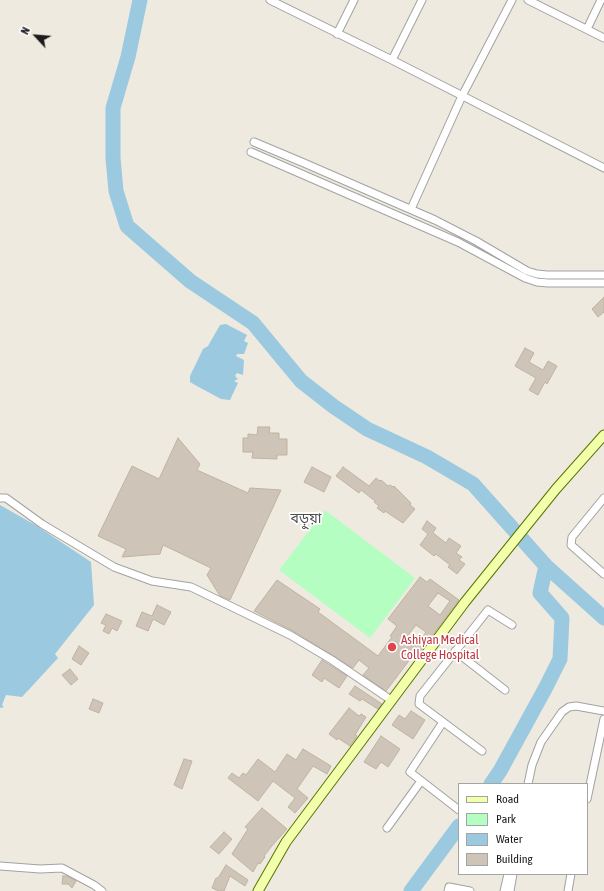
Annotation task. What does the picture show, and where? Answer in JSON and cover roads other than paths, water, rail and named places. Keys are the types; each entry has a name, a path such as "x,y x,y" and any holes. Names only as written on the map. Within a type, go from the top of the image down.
{"street":[{"path":"270,0 282,2 337,34 392,60 604,168"},
{"path":"337,34 354,0"},
{"path":"392,60 422,0"},
{"path":"411,209 462,96 512,0"},
{"path":"528,0 604,38"},
{"path":"587,29 601,0"},
{"path":"254,142 454,229 527,272 547,275 604,275"},
{"path":"251,152 458,242 525,278 537,282 548,283 604,283"},
{"path":"299,173 304,163"},
{"path":"572,275 572,283"},
{"path":"258,891 286,842 465,602 556,489 604,435"},
{"path":"0,498 6,498 42,524 114,567 152,581 190,587 290,635 332,660 391,700"},
{"path":"604,498 572,537 571,545 604,574"},
{"path":"482,751 419,704 420,696 488,610 512,625"},
{"path":"455,651 505,690"},
{"path":"528,783 532,765 541,742 562,712 569,706 576,706 604,712"},
{"path":"588,794 604,719"},
{"path":"443,722 410,772 458,809"},
{"path":"533,783 537,762"},
{"path":"387,828 421,781"},
{"path":"0,866 40,869 62,868 94,885 102,891"},
{"path":"504,891 508,875"},
{"path":"510,891 513,875"},
{"path":"568,891 571,875"},
{"path":"448,891 449,887 470,891"}],"water":[{"path":"226,324 247,335 244,341 248,343 244,354 237,354 236,356 244,360 243,375 237,373 235,376 238,379 234,381 238,383 230,400 221,399 190,382 190,376 203,349 208,346 220,325"},
{"path":"0,505 37,526 91,562 94,605 55,654 58,658 22,697 6,695 2,705 4,707 0,708"}],"waterway":[{"path":"140,0 128,57 113,108 113,158 116,191 127,226 190,281 253,323 301,381 333,406 367,429 427,457 473,484 546,566 604,618"},
{"path":"492,783 500,771 560,659 562,618 540,593 546,566"},
{"path":"411,891 458,827"}],"place":[{"name":"Ashiyan Medical College Hospital","path":"392,647"}],"district":[{"name":"বড়ুয়া","path":"306,519"}]}
